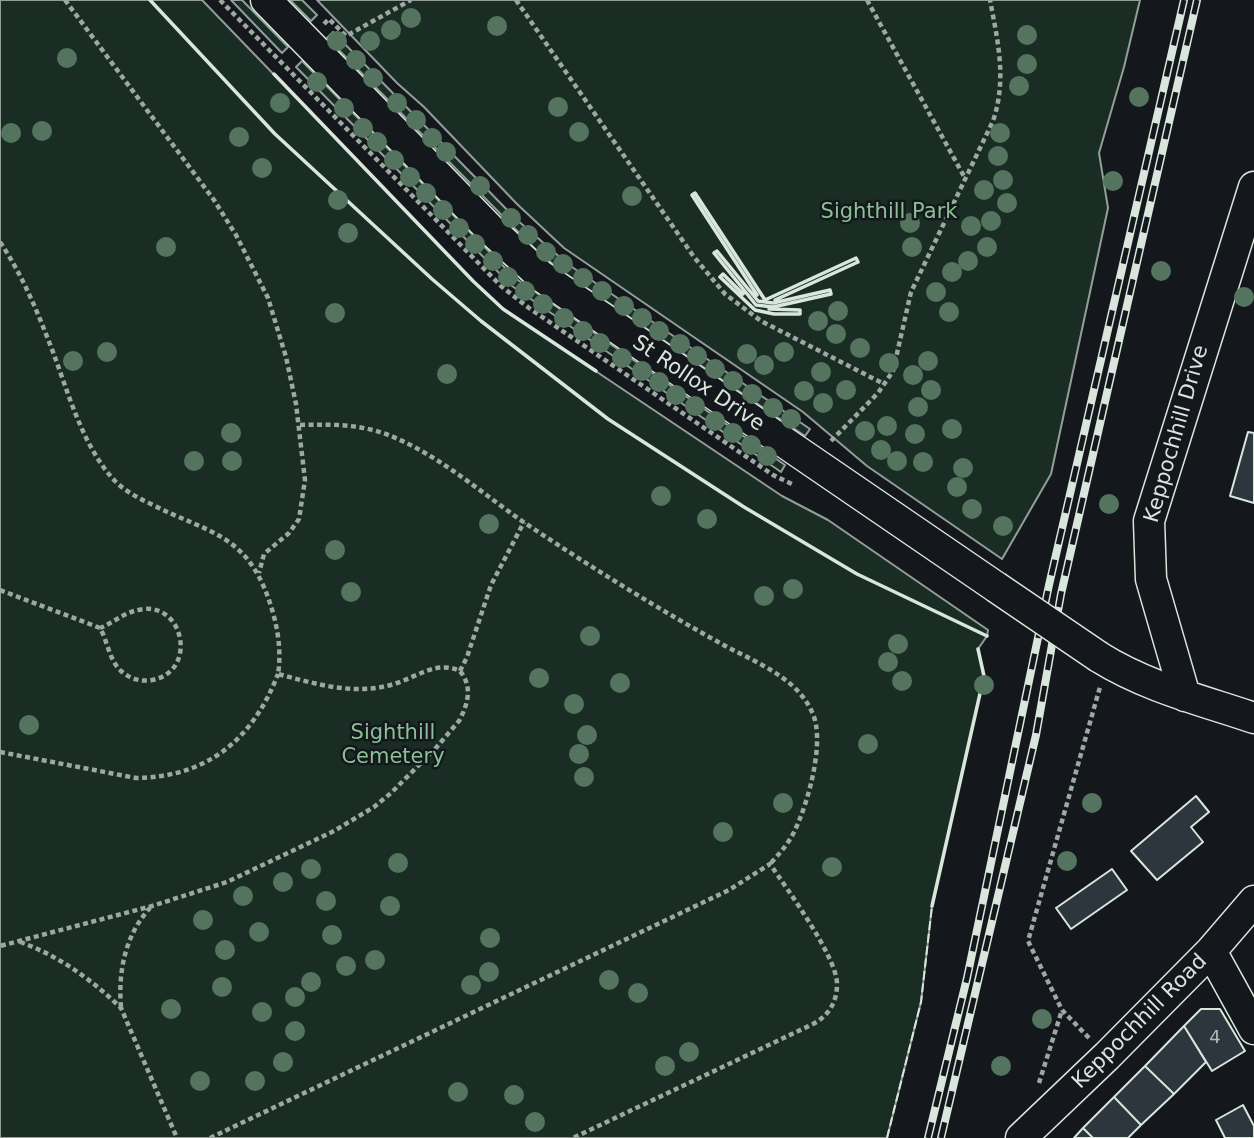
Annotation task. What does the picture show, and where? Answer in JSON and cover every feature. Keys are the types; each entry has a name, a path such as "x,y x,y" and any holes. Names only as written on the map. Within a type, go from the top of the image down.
{"street":[{"name":"St Rollox Drive","path":"266,0 525,263 565,293 996,586 1100,671 1133,676 1185,696"},
{"name":"Keppochhill Drive","path":"1185,696 1151,579 1149,521 1254,187"},
{"path":"1185,696 1254,718"},
{"name":"Keppochhill Road","path":"1021,1138 1211,951 1254,901"},
{"path":"1211,951 1254,1029"}],"path":[{"path":"65,0 199,178 236,235 268,298 286,357 300,425 305,480 299,519 289,533 264,554 258,574"},
{"path":"307,41 329,19 346,36 411,0"},
{"path":"516,0 694,257 725,294 761,321 884,384"},
{"path":"867,0 966,180"},
{"path":"804,456 820,434 832,442 884,384 892,371 911,292 993,121 1001,90 1001,58 990,0"},
{"path":"0,242 25,284 73,407 88,440 107,471 125,490 230,541 240,550 258,574 273,610 280,662 267,699 244,733 219,754 191,769 155,778 136,778 0,752"},
{"path":"210,1138 729,890 770,864 787,844 796,829 813,771 816,723 813,712 805,699 784,679 691,627 524,522 423,452 397,438 368,428 348,425 300,425"},
{"path":"460,671 491,585 524,522"},
{"path":"0,590 100,628 115,664 134,679 146,681 168,674 181,655 175,625 160,611 150,608 130,611 100,628"},
{"path":"0,946 152,906 227,882 334,831 374,807 405,781 459,720 466,709 468,697 468,686 460,671 443,666 389,685 365,690 329,686 278,674"},
{"path":"1100,671 1028,942 1062,1010 1107,1056"},
{"path":"573,1138 813,1024 829,1012 836,995 836,975 818,937 770,864"},
{"path":"152,906 135,928 125,955 120,982 121,1008 177,1138"},
{"path":"19,941 62,960 121,1008"},
{"path":"1038,1086 1062,1010"}],"green space":[{"name":"Sighthill Cemetery","path":"0,0 202,0 503,309 782,496 828,520 988,630 978,649 984,676 932,906 921,1002 887,1138 0,1138"},
{"path":"231,0 242,0 288,47 282,53"},
{"path":"290,0 302,0 317,15 311,21"},
{"name":"Sighthill Park","path":"317,0 1140,0 1099,153 1108,208 1051,474 1002,559 867,466 803,412 564,248 517,204"},
{"path":"333,32 517,220 569,265 810,429 805,436 539,253 327,38"},
{"path":"302,61 515,278 785,465 781,472 512,286 296,67"}],"building":[{"path":"1248,432 1254,433 1254,503 1230,496"},
{"path":"1196,796 1209,812 1191,827 1203,842 1157,880 1131,851"},
{"path":"1112,869 1127,890 1071,929 1056,908"},
{"path":"1201,1009 1220,1009 1245,1051 1212,1071 1184,1026"},
{"path":"1184,1026 1206,1062 1174,1094 1145,1066"},
{"path":"1145,1066 1174,1094 1141,1125 1114,1097"},
{"path":"1114,1097 1141,1125 1128,1138 1093,1138 1083,1128"},
{"path":"1243,1105 1254,1126 1254,1138 1225,1138 1216,1120"},
{"path":"1083,1128 1093,1138 1074,1138"}],"railway":[{"path":"928,1138 967,978 1049,585 1184,0"},
{"path":"941,1138 1036,735 1061,594 1197,0"}],"fence":[{"path":"887,1138 921,1002 932,906"}],"wall":[{"path":"150,0 275,134 432,279 481,321 608,419 744,507 857,574 987,636"},
{"path":"274,74 503,309 596,371"},
{"path":"692,195 695,193 765,300 856,258 858,262"},
{"path":"692,195 757,295"},
{"path":"714,253 717,251 758,301 773,303 830,290 831,294"},
{"path":"714,253 756,305 773,307 831,294"},
{"path":"775,300 858,262"},
{"path":"720,277 723,274 743,294"},
{"path":"720,277 755,310 774,314 800,314"},
{"path":"769,309 800,310 800,314"},
{"path":"932,906 984,676 978,649"}]}
